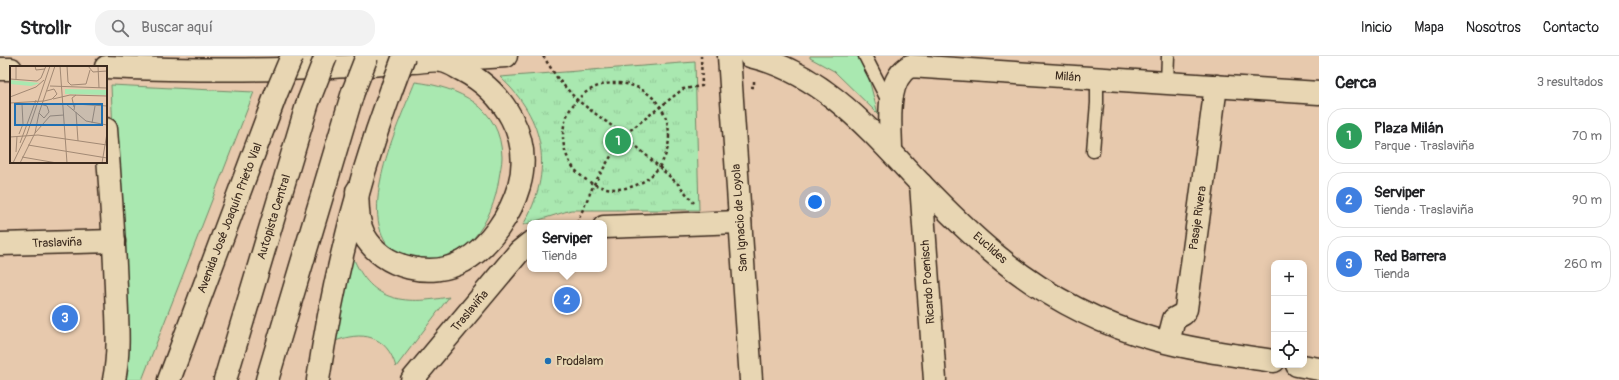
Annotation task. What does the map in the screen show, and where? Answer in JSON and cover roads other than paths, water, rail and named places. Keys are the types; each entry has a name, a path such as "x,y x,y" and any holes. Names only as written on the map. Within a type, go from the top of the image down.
{"main road":[{"name":"Avenida José Joaquín Prieto Vial","path":"169,380 276,94 292,56"},
{"name":"Autopista Central","path":"225,380 308,102 326,56"},
{"path":"267,380 353,92 367,56"},
{"path":"318,380 331,305 357,191 404,56"},
{"path":"107,67 234,70 294,69 506,56"},
{"name":"San Ignacio de Loyola","path":"729,56 751,380"},
{"name":"Euclides","path":"750,56 780,60 824,89 891,151 921,184 998,256 1039,287 1061,300 1131,332 1168,342 1271,360"},
{"path":"357,191 358,217 364,235 381,255 408,267 434,269 462,262 484,244 502,221 514,198 521,177 521,148 517,130 508,111 493,92 476,78 441,60"},
{"name":"Milán","path":"891,151 890,107 898,76 903,70 910,66 1319,93"},
{"name":"Pasaje Rivera","path":"1168,342 1174,319 1183,314 1186,309 1216,86"},
{"path":"107,143 114,241 118,343 117,364 114,380"},
{"name":"Ricardo Poenisch","path":"921,184 935,380"},
{"path":"607,227 740,222"},
{"name":"Traslaviña","path":"0,244 114,241"},
{"name":"Traslaviña","path":"412,380 519,252 527,246"},
{"path":"1307,367 1319,369"}],"lane":[{"path":"865,56 890,107"},
{"path":"1167,83 1168,56"},
{"path":"1093,151 1097,104 1097,79"}],"place":[{"name":"Plaza Milán","path":"618,141"},
{"name":"Serviper","path":"567,300"},
{"name":"Red Barrera","path":"65,318"},
{"name":"Prodalam","path":"548,361"}]}
